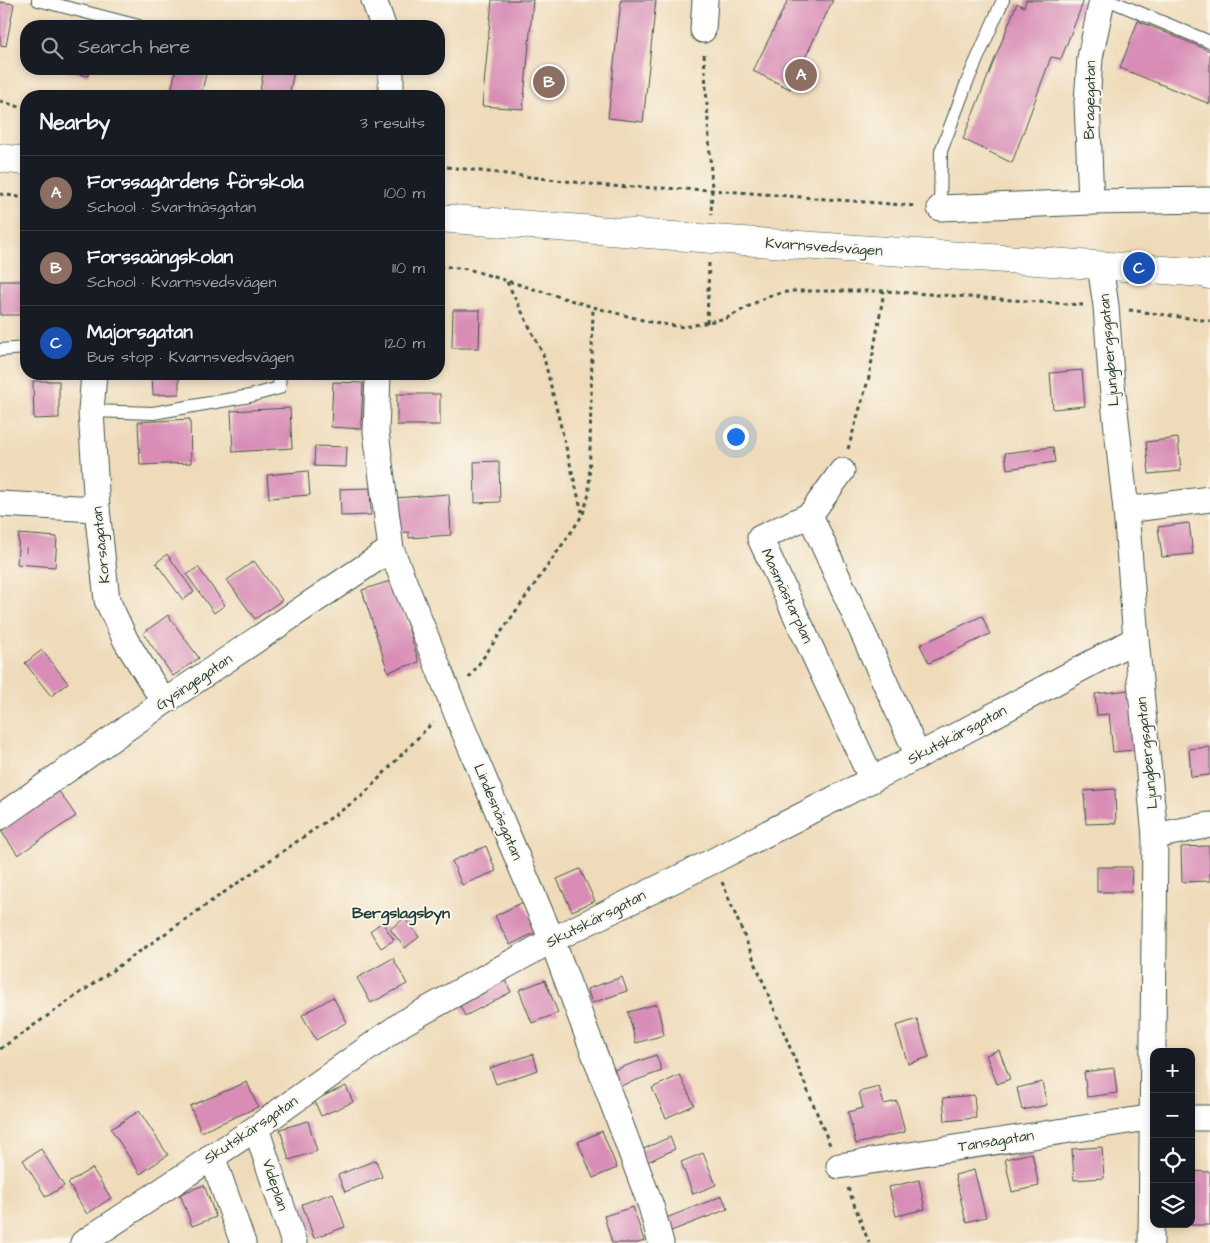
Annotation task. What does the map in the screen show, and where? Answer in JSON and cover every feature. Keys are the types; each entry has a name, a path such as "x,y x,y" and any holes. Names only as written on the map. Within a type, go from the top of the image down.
{"street":[{"path":"374,0 380,20"},
{"path":"703,30 705,0"},
{"name":"Bragegatan","path":"1091,202 1087,102 1090,58 1102,0"},
{"path":"391,75 391,90"},
{"path":"0,158 20,160"},
{"path":"940,208 1091,202 1210,200"},
{"name":"Kvarnsvedsvägen","path":"445,218 1210,275"},
{"name":"Ljungbergsgatan","path":"1100,266 1106,306 1111,375 1126,510 1155,836 1153,1093"},
{"name":"Korsågatan","path":"94,380 91,411 96,509 107,600 126,641 164,702"},
{"name":"Lindesnäsgatan","path":"378,380 376,432 391,549 452,702 552,940 651,1206 661,1243"},
{"path":"842,471 810,515 918,756"},
{"path":"1126,510 1210,498"},
{"path":"0,504 96,509"},
{"name":"Masmästarplan","path":"810,515 760,538 872,780"},
{"name":"Gysingegatan","path":"0,817 164,702 391,549"},
{"name":"Skutskärsgatan","path":"83,1243 256,1128 402,1023 552,940 872,780 1136,639"},
{"path":"1155,836 1210,825"},
{"name":"Tansågatan","path":"839,1166 1150,1117"},
{"path":"1195,1118 1210,1118"},
{"name":"Videplan","path":"256,1128 294,1243"},
{"name":"Ljungbergsgatan","path":"1151,1243 1153,1138"},
{"path":"212,1156 243,1243"}],"lane":[{"path":"38,0 116,20"},
{"path":"940,208 941,151 967,82 1003,0"},
{"path":"1109,0 1210,42"},
{"path":"0,350 20,348"},
{"path":"91,411 154,413 250,396 279,388 280,380"}],"path":[{"path":"703,30 712,190 711,220"},
{"path":"0,101 20,107"},
{"path":"445,167 607,186 712,190 940,208"},
{"path":"0,194 20,197"},
{"path":"707,323 709,260"},
{"path":"445,267 468,270 654,324 685,327 727,318 768,296 791,291 884,291 1106,306 1210,321"},
{"path":"507,281 543,354 583,514"},
{"path":"842,471 869,377 884,291"},
{"path":"0,1049 362,796 452,702 583,514 589,494 593,307"},
{"path":"713,860 869,1243"}],"building":[{"path":"492,0 533,0 523,109 482,106"},
{"path":"621,0 656,0 643,122 608,118"},
{"path":"788,0 833,0 790,89 753,71"},
{"path":"1026,0 1084,0 1061,59 1051,57 1012,163 963,139 1017,3 1024,7"},
{"path":"0,2 14,4 6,46 0,45"},
{"path":"1138,21 1210,51 1210,104 1120,68"},
{"path":"175,75 206,75 202,90 171,90"},
{"path":"263,75 293,75 290,90 260,90"},
{"path":"0,281 20,281 20,315 0,315"},
{"path":"453,310 480,310 479,348 452,348"},
{"path":"1082,370 1085,406 1053,409 1050,373"},
{"path":"152,380 179,380 179,394 153,395"},
{"path":"33,381 59,381 59,418 34,419"},
{"path":"333,382 363,383 361,429 331,427"},
{"path":"397,394 440,394 440,425 397,425"},
{"path":"290,408 292,448 233,452 231,411"},
{"path":"190,419 191,463 140,465 138,422"},
{"path":"1178,438 1181,471 1149,474 1146,442"},
{"path":"315,446 347,447 346,467 314,466"},
{"path":"1053,447 1055,462 1007,469 1005,453"},
{"path":"499,461 500,502 475,503 474,462"},
{"path":"308,471 310,495 269,498 267,475"},
{"path":"370,488 371,515 341,516 340,489"},
{"path":"449,494 451,535 409,538 409,532 396,533 394,498"},
{"path":"1189,523 1193,554 1162,557 1158,527"},
{"path":"19,534 57,537 55,567 17,564"},
{"path":"167,554 194,592 183,600 156,563"},
{"path":"254,561 282,600 255,619 227,580"},
{"path":"198,567 225,605 214,613 187,575"},
{"path":"393,580 419,662 388,672 362,590"},
{"path":"168,615 199,658 173,676 143,633"},
{"path":"982,616 990,634 929,663 920,645"},
{"path":"42,650 68,683 51,696 25,663"},
{"path":"1129,690 1135,750 1113,752 1109,714 1097,715 1095,694"},
{"path":"1210,747 1210,775 1191,777 1189,749"},
{"path":"1115,789 1116,823 1086,824 1084,791"},
{"path":"59,791 76,816 18,855 1,831"},
{"path":"486,846 496,871 462,885 452,861"},
{"path":"1209,846 1210,881 1182,882 1181,847"},
{"path":"1097,867 1132,867 1131,892 1097,892"},
{"path":"580,869 595,901 572,911 557,879"},
{"path":"523,902 538,931 510,945 495,916"},
{"path":"405,918 419,937 405,948 390,929"},
{"path":"382,922 394,940 381,948 370,931"},
{"path":"393,958 407,984 371,1003 357,978"},
{"path":"503,976 511,992 465,1016 457,1000"},
{"path":"622,977 627,991 592,1003 587,989"},
{"path":"545,980 558,1013 532,1023 519,990"},
{"path":"333,997 347,1022 316,1040 302,1015"},
{"path":"657,1004 664,1035 636,1043 628,1012"},
{"path":"917,1019 929,1057 908,1064 896,1026"},
{"path":"999,1050 1010,1079 997,1084 986,1055"},
{"path":"533,1054 538,1070 496,1084 490,1068"},
{"path":"656,1055 662,1071 620,1086 614,1070"},
{"path":"1114,1068 1117,1093 1087,1097 1084,1072"},
{"path":"680,1075 694,1105 666,1118 652,1088"},
{"path":"247,1082 258,1107 201,1132 190,1106"},
{"path":"1042,1082 1047,1105 1022,1110 1017,1088"},
{"path":"346,1086 353,1102 321,1116 314,1100"},
{"path":"879,1087 884,1104 897,1101 905,1132 856,1144 848,1112 863,1108 859,1092"},
{"path":"974,1095 976,1118 945,1121 943,1098"},
{"path":"139,1111 168,1155 140,1174 111,1129"},
{"path":"308,1121 317,1151 289,1160 280,1129"},
{"path":"602,1131 617,1168 593,1178 578,1142"},
{"path":"670,1137 675,1149 645,1163 639,1151"},
{"path":"1102,1147 1104,1178 1074,1180 1072,1149"},
{"path":"41,1149 64,1186 46,1197 23,1160"},
{"path":"703,1153 716,1185 693,1194 681,1162"},
{"path":"1032,1153 1039,1186 1012,1192 1005,1159"},
{"path":"376,1160 382,1177 345,1192 338,1175"},
{"path":"92,1168 111,1198 87,1214 68,1183"},
{"path":"974,1170 986,1217 966,1222 955,1175"},
{"path":"1195,1171 1210,1172 1210,1225 1195,1225"},
{"path":"919,1180 925,1209 896,1216 889,1187"},
{"path":"204,1185 216,1217 192,1226 180,1194"},
{"path":"333,1193 345,1227 314,1238 302,1204"},
{"path":"722,1196 728,1209 671,1231 666,1218"},
{"path":"633,1207 644,1241 638,1243 612,1243 604,1216"}],"place":[{"name":"Forssagårdens förskola","path":"801,75"},
{"name":"Forssaängskolan","path":"549,82"},
{"name":"Majorsgatan","path":"1139,268"}],"district":[{"name":"Bergslagsbyn","path":"401,913"}]}
